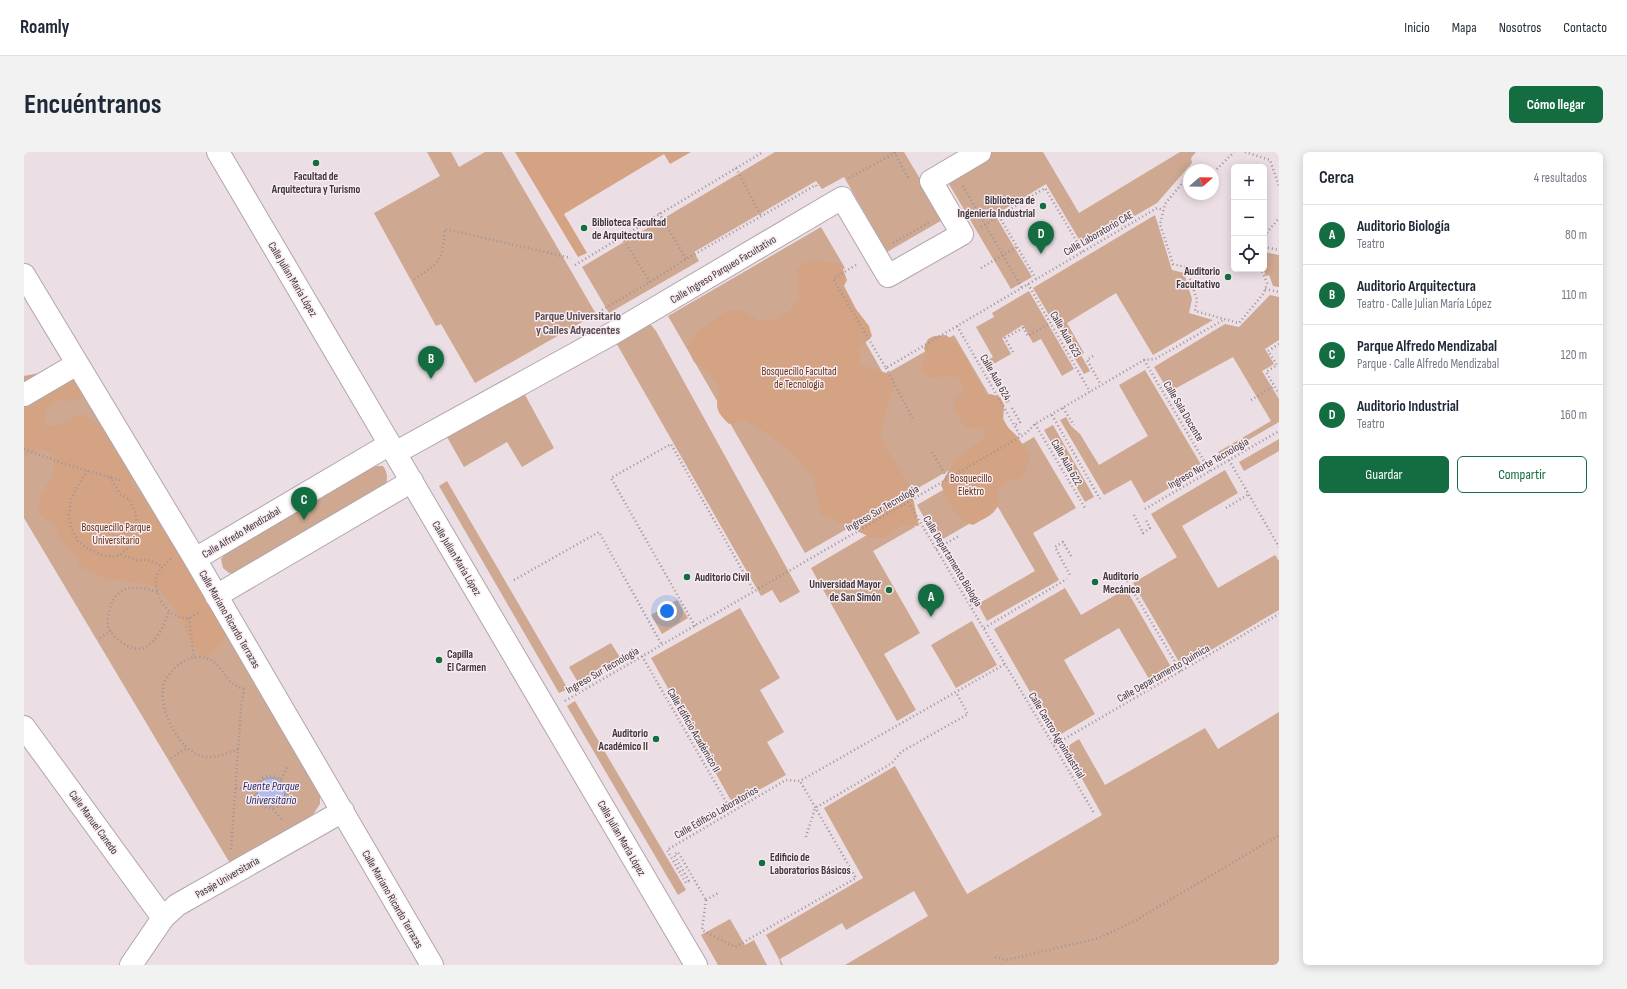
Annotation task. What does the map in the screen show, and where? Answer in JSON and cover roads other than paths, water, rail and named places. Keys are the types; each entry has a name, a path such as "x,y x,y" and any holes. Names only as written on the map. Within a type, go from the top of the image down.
{"street":[{"name":"Calle Julian María López","path":"218,152 696,965"},
{"name":"Calle Ingreso Parqueo Facultativo","path":"393,449 615,332 842,198 888,276 962,234 931,181 980,152"},
{"name":"Calle Mariano Ricardo Terrazas","path":"24,275 78,364 185,557 343,811 432,965"},
{"path":"24,395 78,364"},
{"name":"Calle Alfredo Mendizabal","path":"185,557 393,449"},
{"path":"212,602 412,481"},
{"name":"Calle Manuel Canedo","path":"24,726 163,918"},
{"name":"Pasaje Universitaria","path":"130,965 163,918 178,905 343,811"}],"water":[{"name":"Fuente Parque Universitario","path":"271,778 281,782 285,792 281,802 271,806 261,802 257,792 261,782"}],"place":[{"name":"Facultad de Arquitectura y Turismo","path":"316,163"},
{"name":"Biblioteca de Ingeniería Industrial","path":"1043,206"},
{"name":"Biblioteca Facultad de Arquitectura","path":"584,228"},
{"name":"Auditorio Industrial","path":"1041,254"},
{"name":"Auditorio Facultativo","path":"1228,277"},
{"name":"Auditorio Arquitectura","path":"431,379"},
{"name":"Parque Alfredo Mendizabal","path":"304,520"},
{"name":"Auditorio Civil","path":"687,577"},
{"name":"Auditorio Mecánica","path":"1095,582"},
{"name":"Universidad Mayor de San Simón","path":"889,590"},
{"name":"Auditorio Biología","path":"931,617"},
{"name":"Capilla El Carmen","path":"439,660"},
{"name":"Auditorio Académico II","path":"656,739"},
{"name":"Edificio de Laboratorios Básicos","path":"762,863"}],"district":[{"name":"Parque Universitario y Calles Adyacentes","path":"578,323"}],"park label":[{"name":"Bosquecillo Facultad de Tecnología","path":"799,377"},
{"name":"Bosquecillo Elektro","path":"971,484"},
{"name":"Bosquecillo Parque Universitario","path":"116,533"}]}
